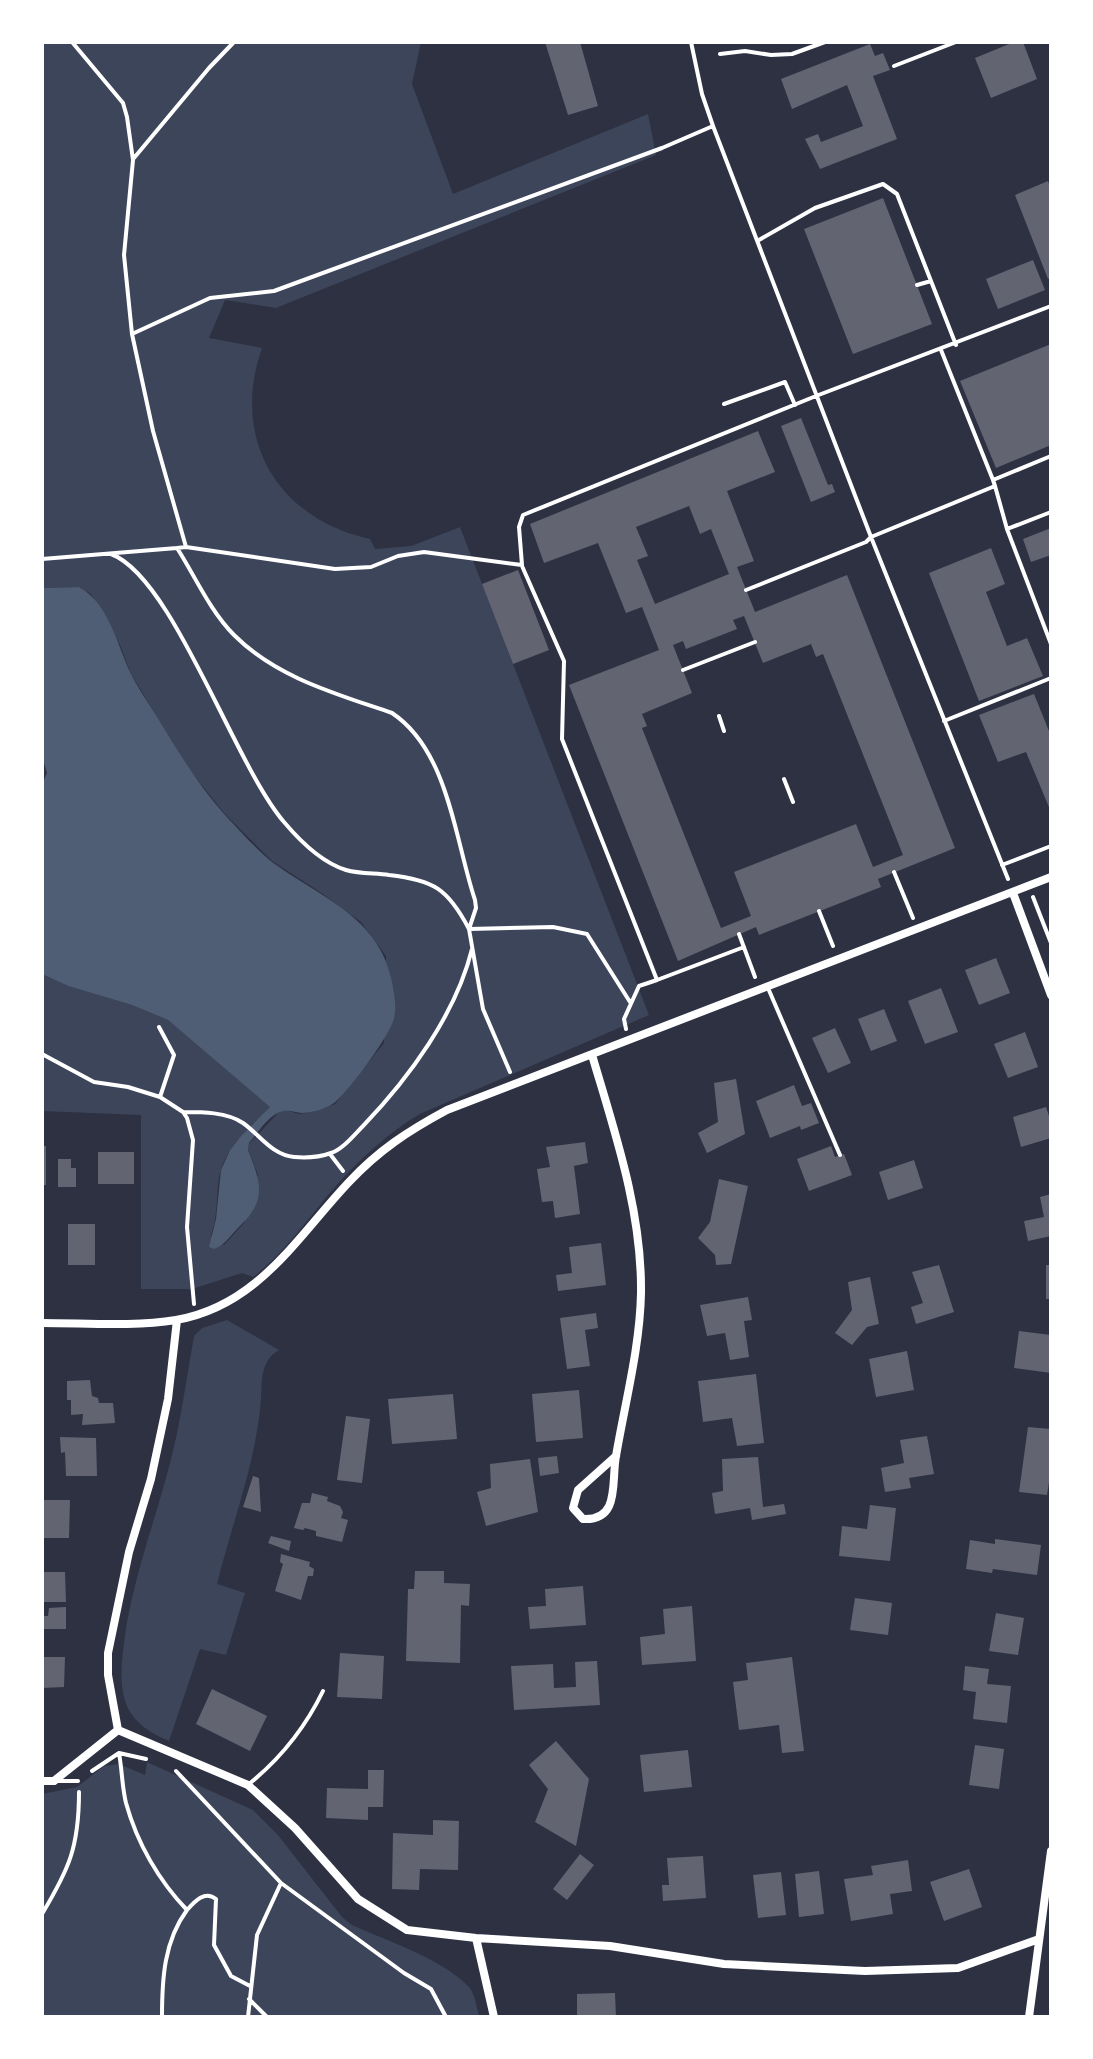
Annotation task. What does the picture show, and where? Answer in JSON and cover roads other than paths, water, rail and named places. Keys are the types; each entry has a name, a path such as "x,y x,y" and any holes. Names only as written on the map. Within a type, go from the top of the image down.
{"street":[{"path":"42,1323 177,1320 239,1295 281,1261 350,1181 402,1134 447,1110 1051,877"},
{"path":"1013,893 1048,977 1051,995"},
{"path":"592,1055 628,1180 640,1255 641,1296 610,1507 600,1517 583,1519 573,1508 578,1490 616,1456"},
{"path":"118,1730 108,1675 108,1653 129,1552 151,1479 168,1399 177,1320"},
{"path":"42,1781 54,1781 118,1730"},
{"path":"118,1730 248,1785 295,1828 358,1899 407,1930 476,1938 610,1946 724,1964 865,1971 958,1968 1039,1939"},
{"path":"1029,2017 1051,1851"},
{"path":"476,1938 494,2017"}],"lane":[{"path":"720,54 745,51 792,54 825,42"},
{"path":"894,66 956,42"},
{"path":"768,988 840,1155"},
{"path":"248,1785 265,1771 290,1741 314,1710 323,1691"},
{"path":"54,1781 78,1781"}]}
